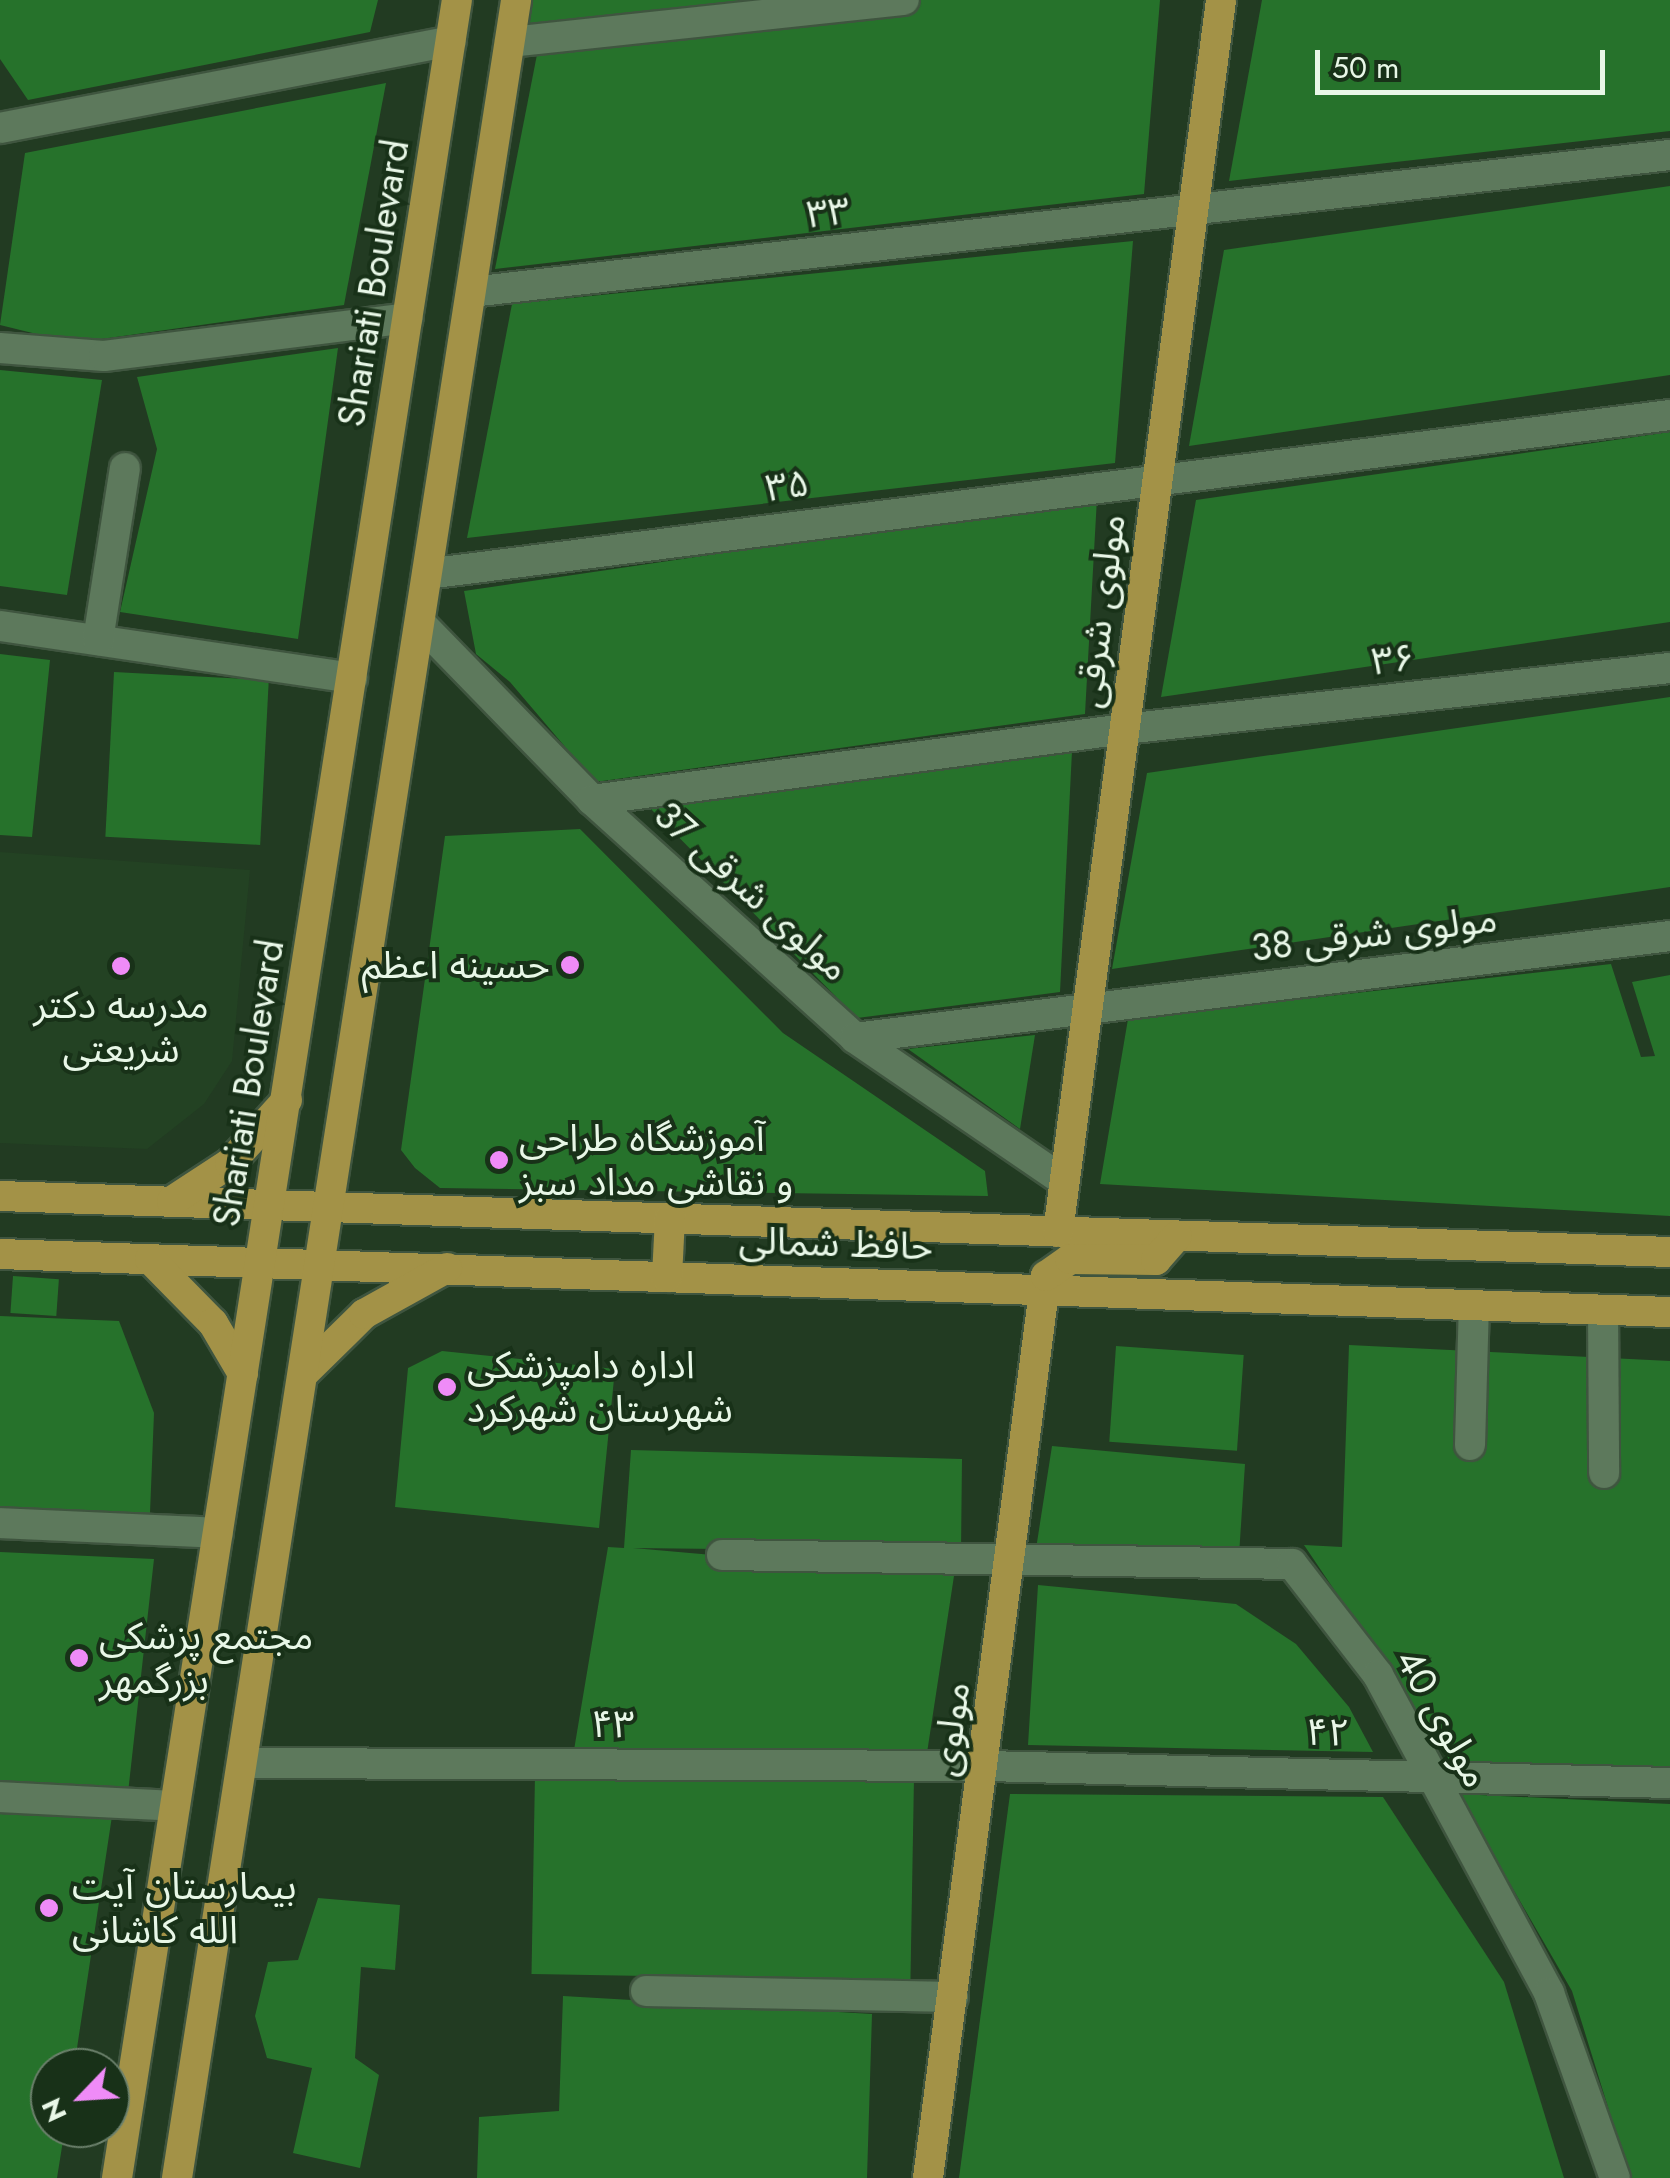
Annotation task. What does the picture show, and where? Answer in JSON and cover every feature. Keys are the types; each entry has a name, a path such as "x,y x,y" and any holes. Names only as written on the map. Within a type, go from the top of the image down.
{"main road":[{"name":"Shariati Boulevard","path":"118,2178 457,0"},
{"path":"177,2178 516,0"},
{"name":"مولوی شرقی","path":"1058,1232 1221,0"},
{"path":"172,1202 230,1163 287,1100"},
{"name":"حافظ شمالی","path":"0,1196 1670,1252"},
{"path":"667,1277 670,1218"},
{"path":"1045,1290 1049,1270 1059,1263 1156,1260 1176,1236"},
{"name":"حافظ شمالی","path":"0,1254 451,1266 1670,1312"},
{"path":"150,1259 213,1323 243,1374"},
{"path":"302,1375 364,1314 451,1266"},
{"name":"مولوی","path":"928,2178 1013,1563 1045,1290"}],"street":[{"path":"510,42 904,0"},
{"path":"0,128 451,41"},
{"name":"۳۳","path":"472,292 1670,155"},
{"path":"0,348 104,356 408,318"},
{"name":"۳۵","path":"427,574 1158,476 1670,415"},
{"path":"98,640 126,468"},
{"name":"مولوی شرقی 37","path":"420,622 592,800 854,1038 1064,1182"},
{"path":"0,626 352,678"},
{"name":"۳۶","path":"592,800 1125,729 1670,668"},
{"name":"مولوی شرقی 38","path":"854,1038 1670,936"},
{"path":"1470,1445 1474,1305"},
{"path":"1603,1310 1604,1473"},
{"path":"0,1524 218,1533"},
{"path":"722,1555 1013,1563"},
{"name":"مولوی 40","path":"1013,1563 1292,1564 1378,1676 1549,1993 1615,2178"},
{"name":"۴۳","path":"242,1762 985,1766"},
{"name":"۴۲","path":"985,1766 1428,1773 1670,1783"},
{"path":"0,1797 175,1806"},
{"path":"646,1991 953,1996"}],"shaded area":[{"name":"مدرسه دکتر شریعتی","path":"0,852 250,870 232,1061 204,1104 147,1149 0,1143"}],"building":[{"path":"0,0 378,0 370,32 28,100 0,59"},
{"path":"531,0 738,0 739,2 526,27"},
{"path":"877,0 1160,0 1144,194 495,269 541,34"},
{"path":"1262,0 1670,0 1670,131 1229,181"},
{"path":"386,83 344,305 73,343 0,325 25,153"},
{"path":"1670,186 1670,375 1189,446 1224,250"},
{"path":"1133,241 1115,463 467,538 512,304"},
{"path":"338,348 298,639 120,612 157,449 137,377"},
{"path":"0,370 102,380 67,595 0,586"},
{"path":"1670,432 1670,622 1161,697 1196,500"},
{"path":"1097,498 1085,714 595,782 510,682 476,654 464,591"},
{"path":"0,654 50,660 32,837 0,835"},
{"path":"114,672 269,680 260,845 105,837"},
{"path":"1670,697 1670,887 1112,969 1147,773"},
{"path":"1072,751 1060,992 857,1018 646,804"},
{"path":"580,829 783,1033 985,1171 988,1196 440,1188 415,1168 401,1150 445,836"},
{"path":"1611,964 1641,1057 1655,1056 1632,982 1670,975 1670,1216 1100,1184 1128,1019"},
{"path":"1035,1035 1020,1129 908,1049"},
{"path":"13,1276 59,1279 56,1316 10,1313"},
{"path":"0,1316 119,1321 154,1413 150,1513 0,1507"},
{"path":"1349,1345 1670,1361 1670,1768 1451,1763 1304,1545 1342,1547"},
{"path":"1116,1346 1244,1355 1237,1451 1109,1442"},
{"path":"442,1351 615,1369 599,1528 395,1507 408,1368"},
{"path":"1052,1446 1245,1464 1239,1555 1036,1549"},
{"path":"631,1450 962,1459 961,1552 633,1548 954,1576 927,1753 574,1750 608,1547 624,1548"},
{"path":"0,1552 154,1559 128,1793 0,1786"},
{"path":"1038,1585 1236,1604 1296,1644 1349,1707 1373,1752 1028,1745"},
{"path":"535,1774 914,1781 910,1981 532,1974"},
{"path":"1010,1794 1383,1797 1504,1982 1564,2178 959,2178"},
{"path":"1458,1794 1670,1804 1670,2178 1630,2178 1572,1991"},
{"name":"بیمارستان آیت الله کاشانی","path":"0,1814 112,1816 77,2048 30,2048 30,2148 62,2148 57,2178 0,2178"},
{"path":"318,1898 400,1905 395,1970 361,1967 355,2058 379,2075 360,2168 293,2153 312,2068 267,2058 255,2016 268,1962 298,1960"},
{"path":"563,1996 872,2014 867,2178 477,2178 479,2117 559,2111"}],"place":[{"name":"حسینه اعظم","path":"570,965"},
{"name":"مدرسه دکتر شریعتی","path":"121,966"},
{"name":"آموزشگاه طراحی و نقاشی مداد سبز","path":"499,1160"},
{"name":"اداره دامپزشکی شهرستان شهرکرد","path":"447,1387"},
{"name":"مجتمع پزشکی بزرگمهر","path":"79,1658"},
{"name":"بیمارستان آیت الله کاشانی","path":"49,1908"}]}
